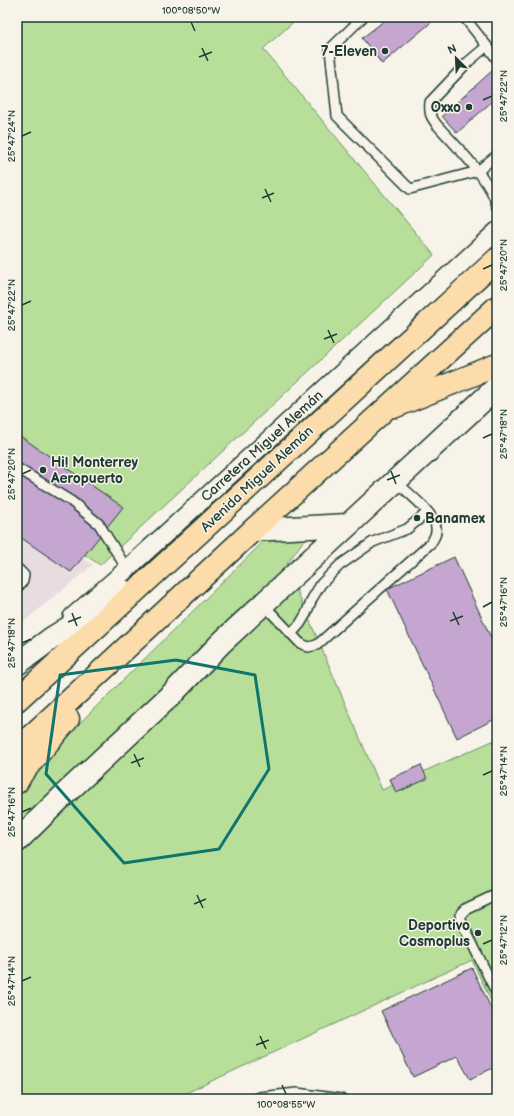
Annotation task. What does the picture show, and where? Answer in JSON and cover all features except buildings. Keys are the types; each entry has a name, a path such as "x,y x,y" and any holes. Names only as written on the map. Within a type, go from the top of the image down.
{"highway":[{"name":"Avenida Miguel Alemán","path":"17,700 497,259"},
{"path":"17,749 253,530 497,307"},
{"path":"382,412 497,365"},
{"path":"17,782 22,773 64,722 109,678 196,583"}],"street":[{"name":"Carretera Miguel Alemán","path":"20,657 127,569 497,231"},
{"path":"17,841 172,693 221,643 497,387"},
{"path":"253,530 348,525"},
{"path":"20,657 111,602 160,568"}],"lane":[{"path":"363,17 330,49 337,116 410,189 478,171 497,155"},
{"path":"464,17 497,59"},
{"path":"486,46 468,62 430,102 429,110 431,117 437,125 478,171 496,199 497,206"},
{"path":"17,468 71,501 99,524 127,569"},
{"path":"264,604 300,643 308,647 317,645 431,543 436,534 437,526 434,520 428,512 395,481"},
{"path":"291,634 306,614 314,595 321,584 340,565 373,542 407,528 428,512"},
{"path":"17,568 24,575 23,581 17,588"},
{"path":"497,894 467,908 460,915 462,925 497,994"},
{"path":"254,1099 259,1097 297,1093 341,1099"}],"highlighted area":[{"path":"176,660 255,675 269,769 219,849 124,863 46,774 60,675"}],"shaded area":[{"path":"17,515 93,565 17,627"}],"green space":[{"path":"17,17 299,17 263,49 434,255 100,565 17,510"},
{"path":"268,537 306,537 286,565 382,790 497,739 497,1014 472,960 173,1099 17,1099 17,795 28,774"}],"place":[{"name":"7-Eleven","path":"385,51"},
{"name":"Oxxo","path":"469,107"},
{"name":"Hi! Monterrey Aeropuerto","path":"43,470"},
{"name":"Banamex","path":"417,518"},
{"name":"Deportivo Cosmoplus","path":"478,933"}]}
